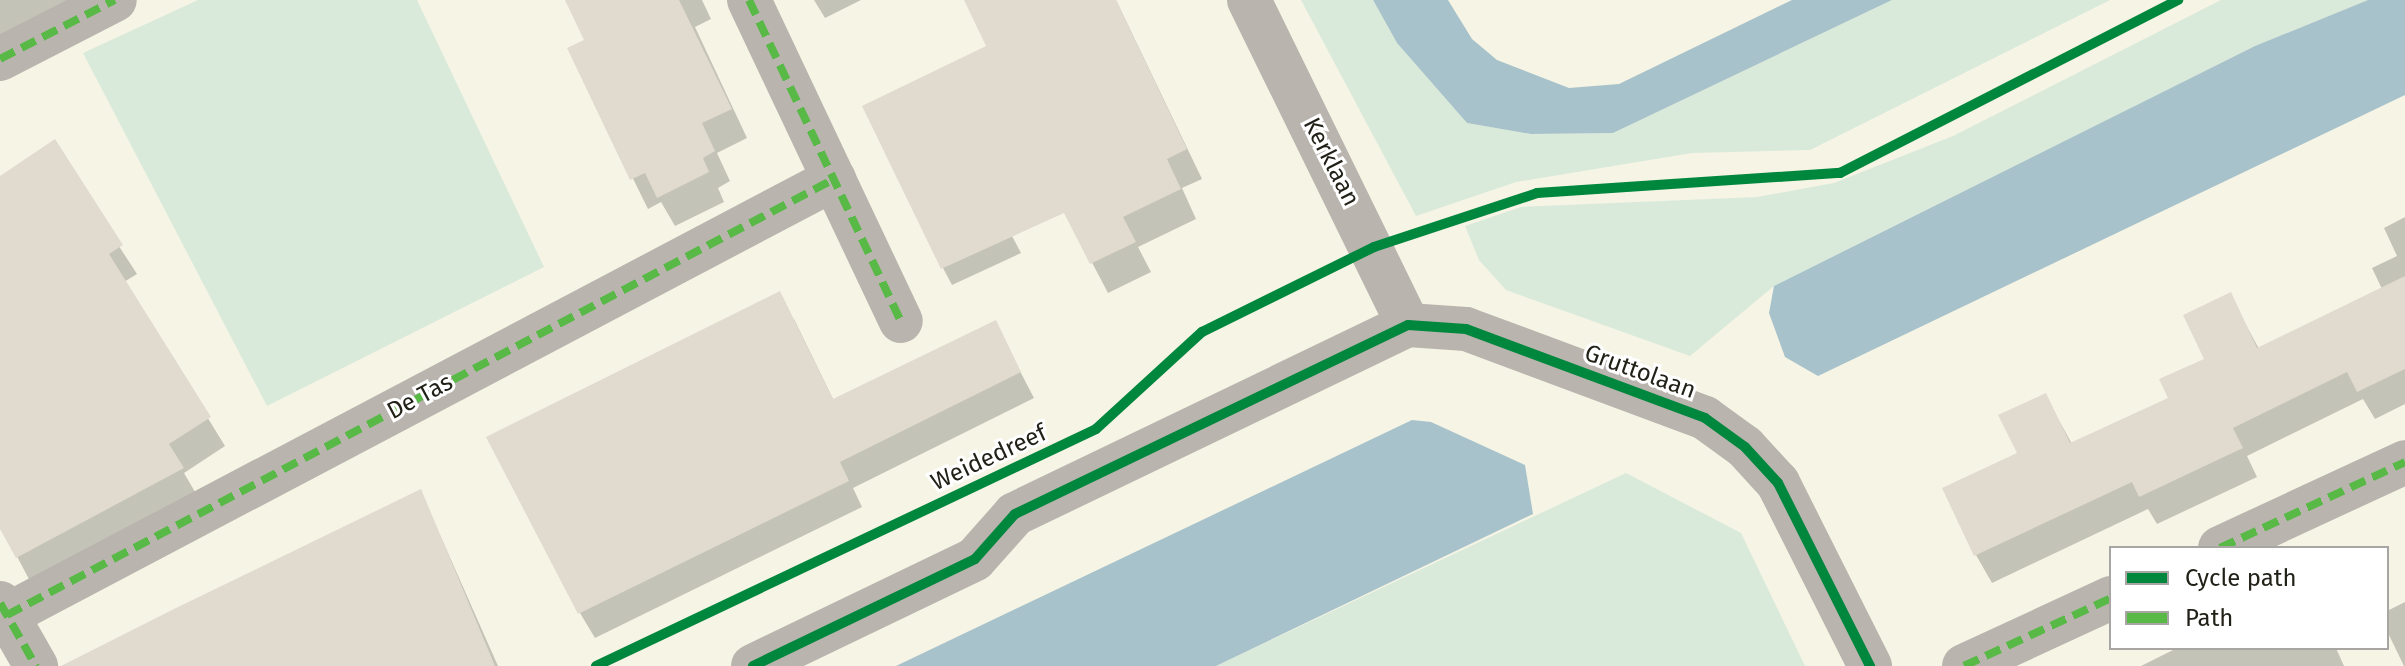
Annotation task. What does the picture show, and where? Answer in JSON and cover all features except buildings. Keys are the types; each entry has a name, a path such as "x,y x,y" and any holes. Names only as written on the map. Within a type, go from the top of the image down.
{"street":[{"path":"0,59 115,0"},
{"path":"749,0 901,321"},
{"name":"Kerklaan","path":"1249,0 1408,325"},
{"name":"De Tas","path":"36,666 4,609 834,179"},
{"path":"753,666 975,559 1015,514 1408,325"},
{"name":"Gruttolaan","path":"1408,325 1466,329 1705,418 1745,447 1778,483 1870,666"},
{"path":"2224,546 2405,462"},
{"path":"1964,666 2109,599"}],"green space":[{"path":"198,0 417,0 544,267 267,406 83,53"},
{"path":"1301,0 1373,0 1397,43 1467,123 1531,134 1613,133 1892,0 2110,0 1810,150 1692,153 1516,182 1416,216"},
{"path":"2221,0 2368,0 2255,46 1774,286 1690,356 1506,290 1479,260 1465,226 1521,207 1757,197 1834,183 1953,136"},
{"path":"1626,473 1741,533 1805,666 1216,666"}],"water":[{"path":"1373,0 1448,0 1472,39 1497,60 1569,88 1619,84 1792,0 1892,0 1613,133 1531,134 1467,123 1397,43"},
{"path":"2368,0 2405,0 2405,95 1818,376 1785,357 1769,313 1774,286 2255,46"},
{"path":"1412,420 1431,422 1525,465 1533,514 1216,666 896,666"}],"marked path":[{"path":"0,59 115,0"},
{"path":"749,0 901,321"},
{"path":"7,615 834,179"},
{"path":"2224,546 2405,462"},
{"path":"1964,666 2109,599"},
{"path":"0,603 36,666"}],"cycle path":[{"name":"Weidedreef","path":"596,666 1096,429 1202,332 1374,247 1537,193 1840,173 2178,0"},
{"path":"753,666 975,559 1015,514 1408,325 1466,329 1705,418 1745,447 1778,483 1870,666"}]}
